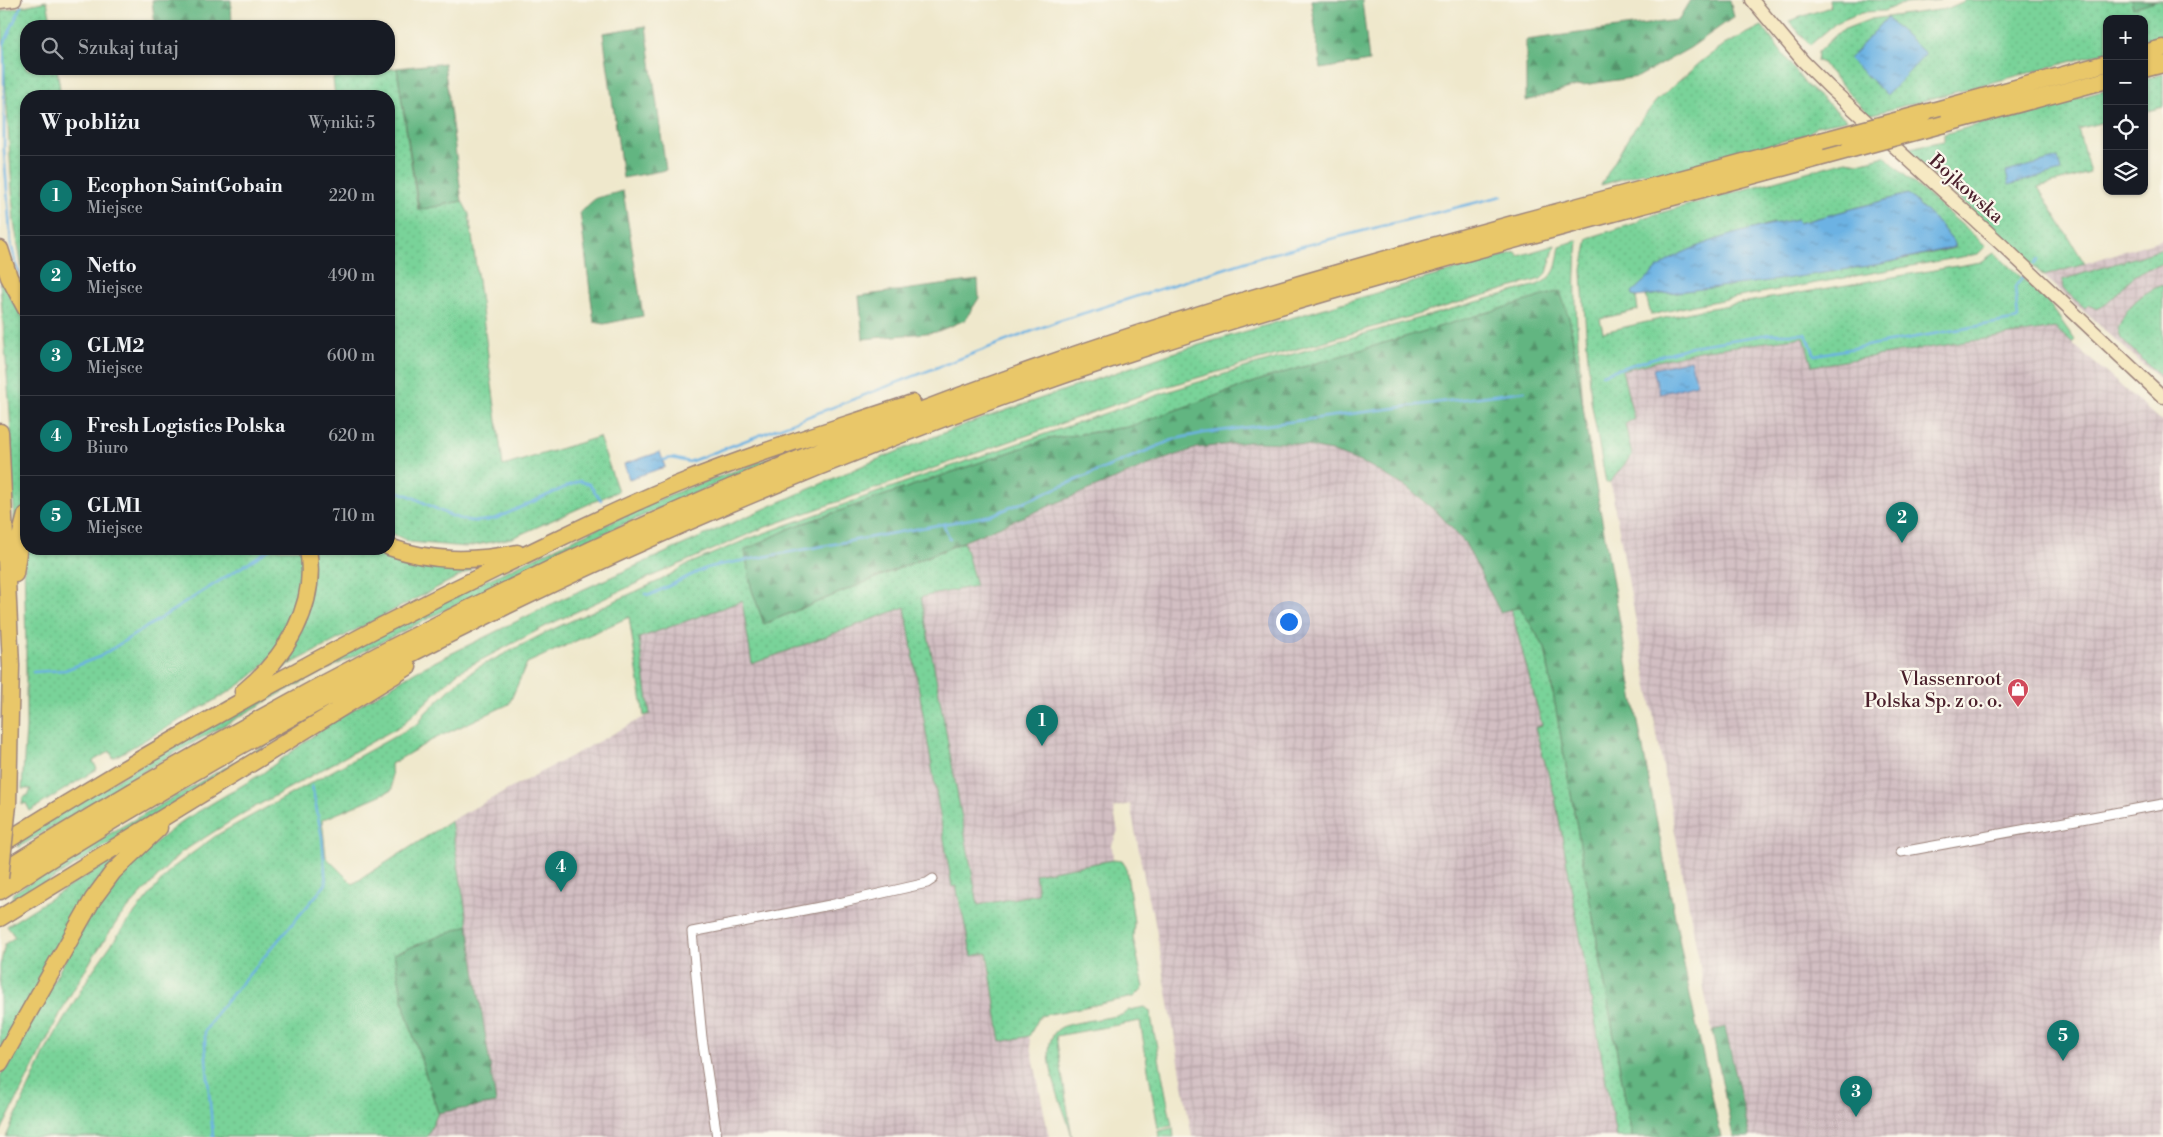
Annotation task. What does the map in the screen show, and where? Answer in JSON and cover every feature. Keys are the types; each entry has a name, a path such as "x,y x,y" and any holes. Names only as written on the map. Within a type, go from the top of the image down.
{"highway":[{"path":"2148,52 2163,48"},
{"path":"0,872 123,796 236,730 372,656 564,562 704,498 866,431 990,385 1267,293 2103,64"},
{"path":"2148,68 2163,64"},
{"path":"0,891 245,743 397,661 539,590 738,501 971,408 1120,356 1244,317 1517,240 2103,81"},
{"path":"0,249 9,277 20,298"},
{"path":"0,845 79,795 211,718 370,631 644,498 731,464 936,395 990,385"},
{"path":"0,432 10,610 11,724 8,805 0,878"},
{"path":"10,610 20,538"},
{"path":"395,549 408,554 443,560 483,559 541,547"},
{"path":"211,718 269,670 293,635 306,600 309,579 308,555"},
{"path":"0,918 278,749 358,696 539,590"},
{"path":"0,1063 93,899 113,872 180,807"}],"street":[{"path":"0,2 14,0"},
{"name":"Bojkowska","path":"1752,0 1803,60 1829,87 2063,302 2095,335 2163,397"},
{"path":"1901,852 2163,804"},
{"path":"717,1137 702,1038 692,932 840,903 927,883 933,879"}],"shaded area":[{"path":"2163,239 2163,382 2044,276"},
{"path":"2055,328 2163,423 2163,1137 1750,1137 1725,1028 1712,1031 1610,482 1632,455 1625,424 1634,419 1622,370 1699,351 1804,337 1813,366"},
{"path":"1248,442 1293,443 1331,451 1368,465 1406,487 1439,514 1465,543 1500,611 1511,609 1542,725 1535,729 1555,797 1616,1137 1192,1137 1153,911 1150,908 1130,804 1113,808 1118,831 1112,845 1113,860 1035,874 1038,894 978,905 921,597 976,586 964,542 1156,462 1197,448"},
{"path":"742,601 753,664 905,607 952,886 956,886 972,955 986,952 1001,1042 1029,1036 1049,1137 427,1137 438,1113 496,1103 451,821 650,714 639,638"}],"green space":[{"path":"152,0 231,0 232,20 154,20"},
{"path":"1311,0 1362,0 1369,61 1321,69"},
{"path":"1690,0 1730,0 1734,17 1690,48 1638,77 1576,86 1526,101 1526,40 1678,20"},
{"path":"1829,0 1940,0 1898,5 1884,11 1862,12 1836,23 1810,45 1789,21 1830,7"},
{"path":"1967,0 2131,0 2133,8 2157,0 2163,0 2163,38 2148,42 2148,15 2103,15 2103,53 1869,115 1821,62 1817,61 1818,52 1840,31 1871,19 1946,9"},
{"path":"2131,0 2157,0 2133,8"},
{"path":"47,1 51,20 20,20 20,75 58,75 60,90 20,90 20,256 14,222 1,11"},
{"path":"646,26 666,170 623,178 603,33"},
{"path":"1762,26 1805,84 1847,120 1817,126 1808,134 1655,177 1642,173 1601,185 1631,133 1656,101 1702,61 1724,45"},
{"path":"444,63 462,201 419,210 397,68"},
{"path":"395,68 397,68 418,210 462,201 469,214 503,466 599,437 618,491 512,538 466,547 410,542 395,535 395,90 334,90 333,78 352,75 395,75"},
{"path":"2163,74 2163,107 2148,111 2148,105 2148,78"},
{"path":"2103,91 2103,122 2078,129 2090,173 2038,187 2085,264 2044,276 1904,149 1944,141 1944,134"},
{"path":"1885,156 1986,246 1978,254 1694,305 1651,315 1646,296 1881,264 1955,248 1955,244 1940,225 1908,194 1799,223 1769,224 1707,244 1668,261 1633,295 1636,297 1638,310 1600,319 1603,332 1700,310 1981,262 1994,253 2046,299 2075,340 2072,343 2055,328 1812,366 1804,337 1699,351 1622,370 1634,419 1625,424 1632,455 1610,482 1606,483 1591,401 1582,270 1588,238 1636,223 1642,218 1846,161 1859,163"},
{"path":"623,191 643,316 604,324 594,322 580,212 596,198"},
{"path":"1578,240 1576,302 1583,406 1570,321 1559,292 1269,377 1128,427 1048,439 793,527 745,550 751,587 764,624 964,542 976,586 921,597 978,905 1038,894 1035,874 1113,860 1122,861 1126,867 1134,922 1133,938 1144,987 1134,997 1040,1016 1029,1036 1001,1042 987,953 972,956 956,886 952,887 905,607 752,664 742,601 639,638 650,714 644,716 629,617 527,663 509,704 432,740 391,764 392,790 322,820 326,857 353,884 451,821 468,925 394,954 405,1010 438,1113 427,1137 6,1137 46,1050 91,973 125,925 171,869 217,835 419,723 424,714 458,682 477,668 551,630 663,579 686,565 748,539 923,476 1167,392 1247,367 1537,285 1549,278 1555,270 1560,246"},
{"path":"1555,245 1547,273 1541,279 1162,388 763,528 650,577 546,626 458,672 402,725 244,813 180,853 120,917 93,957 65,1004 0,1133 0,1076 100,898 127,867 184,820 263,773 326,726 416,671 564,598 864,465 961,426 1172,353 1516,252 1519,256"},
{"path":"2163,249 2163,264 2140,272 2128,281 2108,303 2097,309 2088,305 2085,308 2063,289 2062,280"},
{"path":"978,280 979,298 965,320 936,332 863,339 859,296"},
{"path":"4,282 20,312 20,519 15,532 10,412 0,283"},
{"path":"2163,285 2163,379 2121,339 2118,329 2125,314 2135,301"},
{"path":"1560,291 1570,321 1590,452 1633,696 1690,996 1721,1137 1632,1137 1545,648 1520,607 1500,612 1465,543 1439,514 1406,487 1368,465 1331,451 1292,443 1248,442 1197,448 1156,462 764,624 751,587 745,550 793,527 1048,439 1128,427 1269,377"},
{"path":"811,443 624,524 437,614 285,691 166,758 18,848 19,838 168,749 429,607 669,495"},
{"path":"25,555 301,555 302,576 293,618 282,643 266,663 248,679 113,758 110,751 93,761 97,769 30,811 26,803 22,805 23,798 29,794 31,789 22,789 26,728"},
{"path":"311,555 390,555 425,565 471,567 471,570 281,669 278,667"},
{"path":"1520,607 1545,648 1632,1137 1616,1137 1555,797 1535,728 1542,725 1511,609"},
{"path":"303,723 11,905 13,893 102,838"},
{"path":"128,849 0,1053 0,966 5,944 15,937 7,926"},
{"path":"468,925 496,1103 438,1113 405,1010 394,954"},
{"path":"1145,1007 1150,1011 1172,1126 1158,1128 1140,1021 1056,1036 1072,1137 1053,1078 1050,1062 1049,1047 1053,1035 1067,1025 1122,1015 1129,1010"},
{"path":"1725,1027 1750,1137 1733,1137 1712,1031"},
{"path":"1173,1128 1174,1137 1159,1137 1158,1131"}],"water":[{"path":"1887,18 1926,54 1887,95 1849,59"},
{"path":"2058,158 2061,171 2009,185 2006,172"},
{"path":"1908,194 1940,225 1955,244 1955,247 1881,264 1785,279 1636,297 1633,295 1632,292 1663,264 1696,247 1748,230 1797,219 1799,223"},
{"path":"1690,360 1697,384 1660,394 1653,369"},
{"path":"660,452 665,467 629,479 624,464"}],"waterway":[{"path":"20,274 11,244 4,151 4,44 21,6"},
{"path":"663,460 672,458 689,462 1056,322 1267,255 1502,196"},
{"path":"2035,264 2038,260"},
{"path":"1602,374 1692,346 1770,334 1806,334 1815,355 2018,319 2015,287 2023,277"},
{"path":"645,594 650,595 706,568 719,565 992,515 1175,439 1204,433 1525,391"},
{"path":"395,491 454,517 482,521 497,518 579,481 589,484 601,500"},
{"path":"943,524 950,539"},
{"path":"33,672 65,670 99,657 260,555"},
{"path":"213,1137 205,1031 218,1011 326,884 322,837 312,786"}],"place":[{"name":"Netto","path":"1902,543"},
{"name":"Vlassenroot Polska Sp. z o. o.","path":"2018,708"},
{"name":"Ecophon SaintGobain","path":"1042,746"},
{"name":"Fresh Logistics Polska","path":"561,892"},
{"name":"GLM1","path":"2063,1061"},
{"name":"GLM2","path":"1856,1117"}]}
